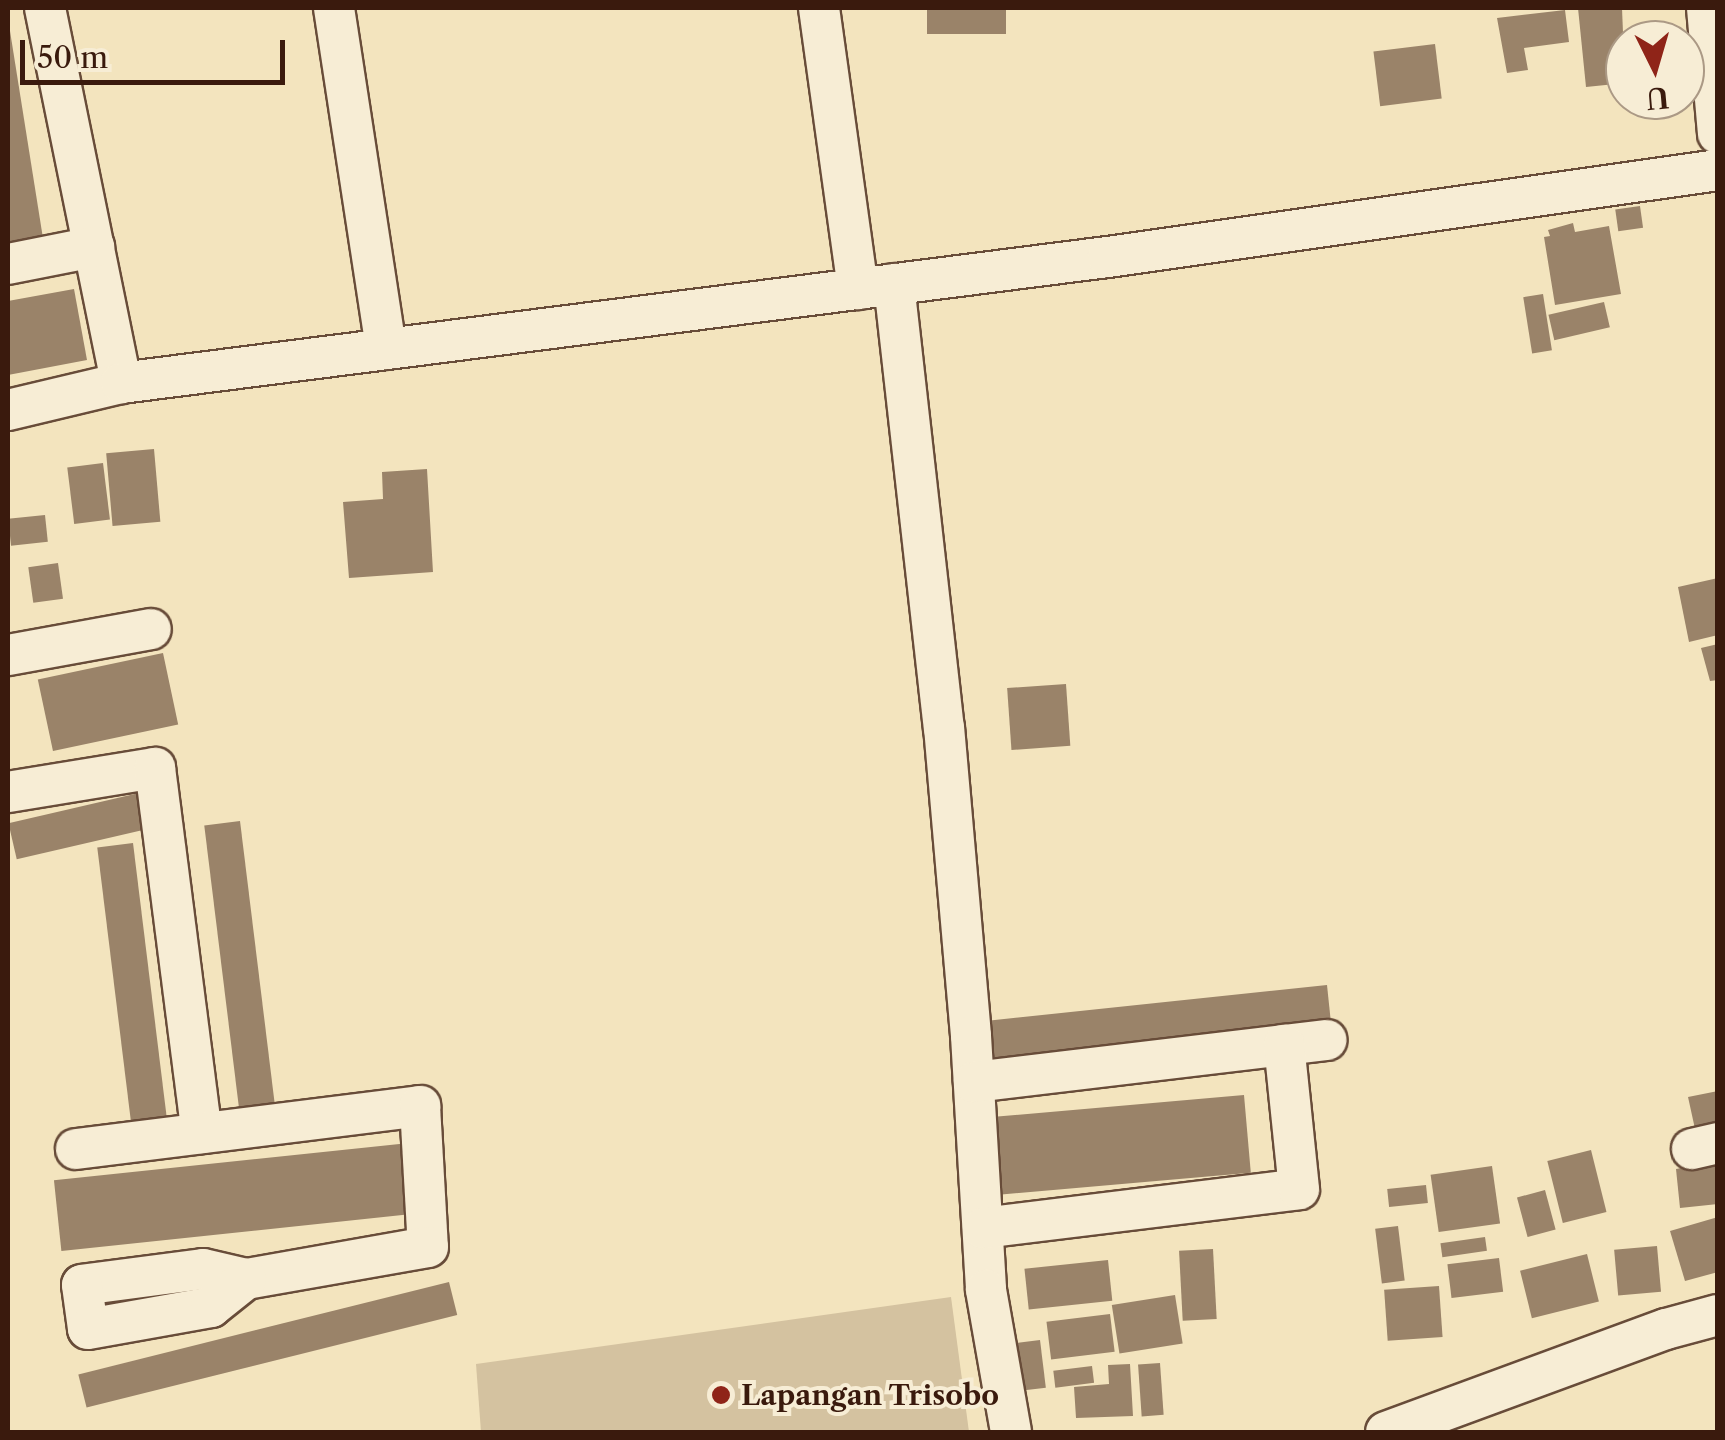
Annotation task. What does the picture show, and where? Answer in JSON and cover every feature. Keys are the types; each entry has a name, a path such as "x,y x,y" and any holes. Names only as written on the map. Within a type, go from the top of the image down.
{"street":[{"path":"45,8 122,383"},
{"path":"334,8 386,350"},
{"path":"819,8 876,286 944,727 974,1082 986,1290 1011,1432"},
{"path":"1707,8 1718,134"},
{"path":"8,410 122,383 876,286 1718,170"},
{"path":"8,264 94,247"},
{"path":"8,654 150,628"},
{"path":"8,792 155,768 202,1132"},
{"path":"974,1082 1327,1040"},
{"path":"983,1228 1299,1190 1284,1045"},
{"path":"76,1150 420,1106 428,1247 246,1279"},
{"path":"1386,1432 1666,1329 1718,1315"}],"shaded area":[{"name":"Lapangan Trisobo","path":"951,1297 969,1432 481,1432 476,1364"}],"building":[{"path":"927,8 1006,8 1006,34 927,34"},
{"path":"1578,8 1622,8 1622,20 1605,20 1605,85 1586,87"},
{"path":"1565,10 1569,42 1524,48 1528,70 1507,73 1497,18"},
{"path":"8,32 45,251 8,256"},
{"path":"1435,44 1442,99 1380,106 1373,52"},
{"path":"1640,206 1643,228 1618,231 1615,209"},
{"path":"1573,223 1575,232 1609,226 1621,294 1555,305 1544,237 1550,236 1548,230"},
{"path":"74,289 87,360 8,375 8,301"},
{"path":"1543,294 1552,350 1532,353 1523,297"},
{"path":"1604,302 1610,327 1554,340 1548,315"},
{"path":"154,449 160,522 113,526 106,453"},
{"path":"103,463 110,520 74,524 67,467"},
{"path":"427,469 433,572 349,578 343,502 383,499 382,472"},
{"path":"45,515 48,542 11,546 8,519"},
{"path":"58,563 63,599 33,603 28,567"},
{"path":"1718,578 1718,635 1689,642 1678,587"},
{"path":"1718,644 1718,680 1710,681 1701,648"},
{"path":"163,653 178,724 53,751 38,680"},
{"path":"1066,684 1070,746 1011,750 1007,688"},
{"path":"139,793 147,829 17,859 8,823"},
{"path":"240,821 275,1104 239,1108 204,825"},
{"path":"133,843 168,1127 132,1131 97,847"},
{"path":"1327,985 1331,1024 985,1060 981,1021"},
{"path":"1718,1091 1718,1133 1697,1138 1688,1097"},
{"path":"1244,1095 1251,1173 999,1195 992,1117"},
{"path":"409,1143 416,1214 61,1251 54,1180"},
{"path":"1591,1150 1606,1212 1563,1223 1547,1161"},
{"path":"1718,1162 1718,1204 1680,1208 1676,1169"},
{"path":"1492,1166 1500,1223 1439,1232 1431,1175"},
{"path":"1426,1185 1428,1203 1389,1207 1387,1189"},
{"path":"1545,1190 1556,1230 1528,1237 1517,1198"},
{"path":"1718,1217 1718,1272 1685,1281 1670,1231"},
{"path":"1398,1226 1405,1281 1382,1283 1375,1229"},
{"path":"1485,1237 1487,1251 1442,1257 1440,1243"},
{"path":"1657,1246 1661,1292 1618,1296 1614,1250"},
{"path":"1213,1249 1217,1319 1183,1321 1179,1251"},
{"path":"1587,1254 1599,1302 1532,1318 1520,1271"},
{"path":"1499,1258 1503,1292 1452,1298 1447,1264"},
{"path":"1108,1260 1112,1301 1029,1310 1024,1269"},
{"path":"449,1282 457,1315 87,1407 78,1374"},
{"path":"1439,1286 1443,1337 1388,1341 1384,1290"},
{"path":"1175,1295 1183,1343 1119,1353 1112,1305"},
{"path":"1110,1314 1115,1352 1051,1360 1046,1322"},
{"path":"1040,1340 1046,1388 1011,1392 1005,1344"},
{"path":"1160,1363 1164,1415 1142,1416 1138,1365"},
{"path":"1130,1364 1133,1416 1076,1418 1074,1387 1109,1384 1108,1365"},
{"path":"1092,1366 1094,1383 1055,1388 1053,1371"}],"place":[{"name":"Lapangan Trisobo","path":"721,1395"}]}
